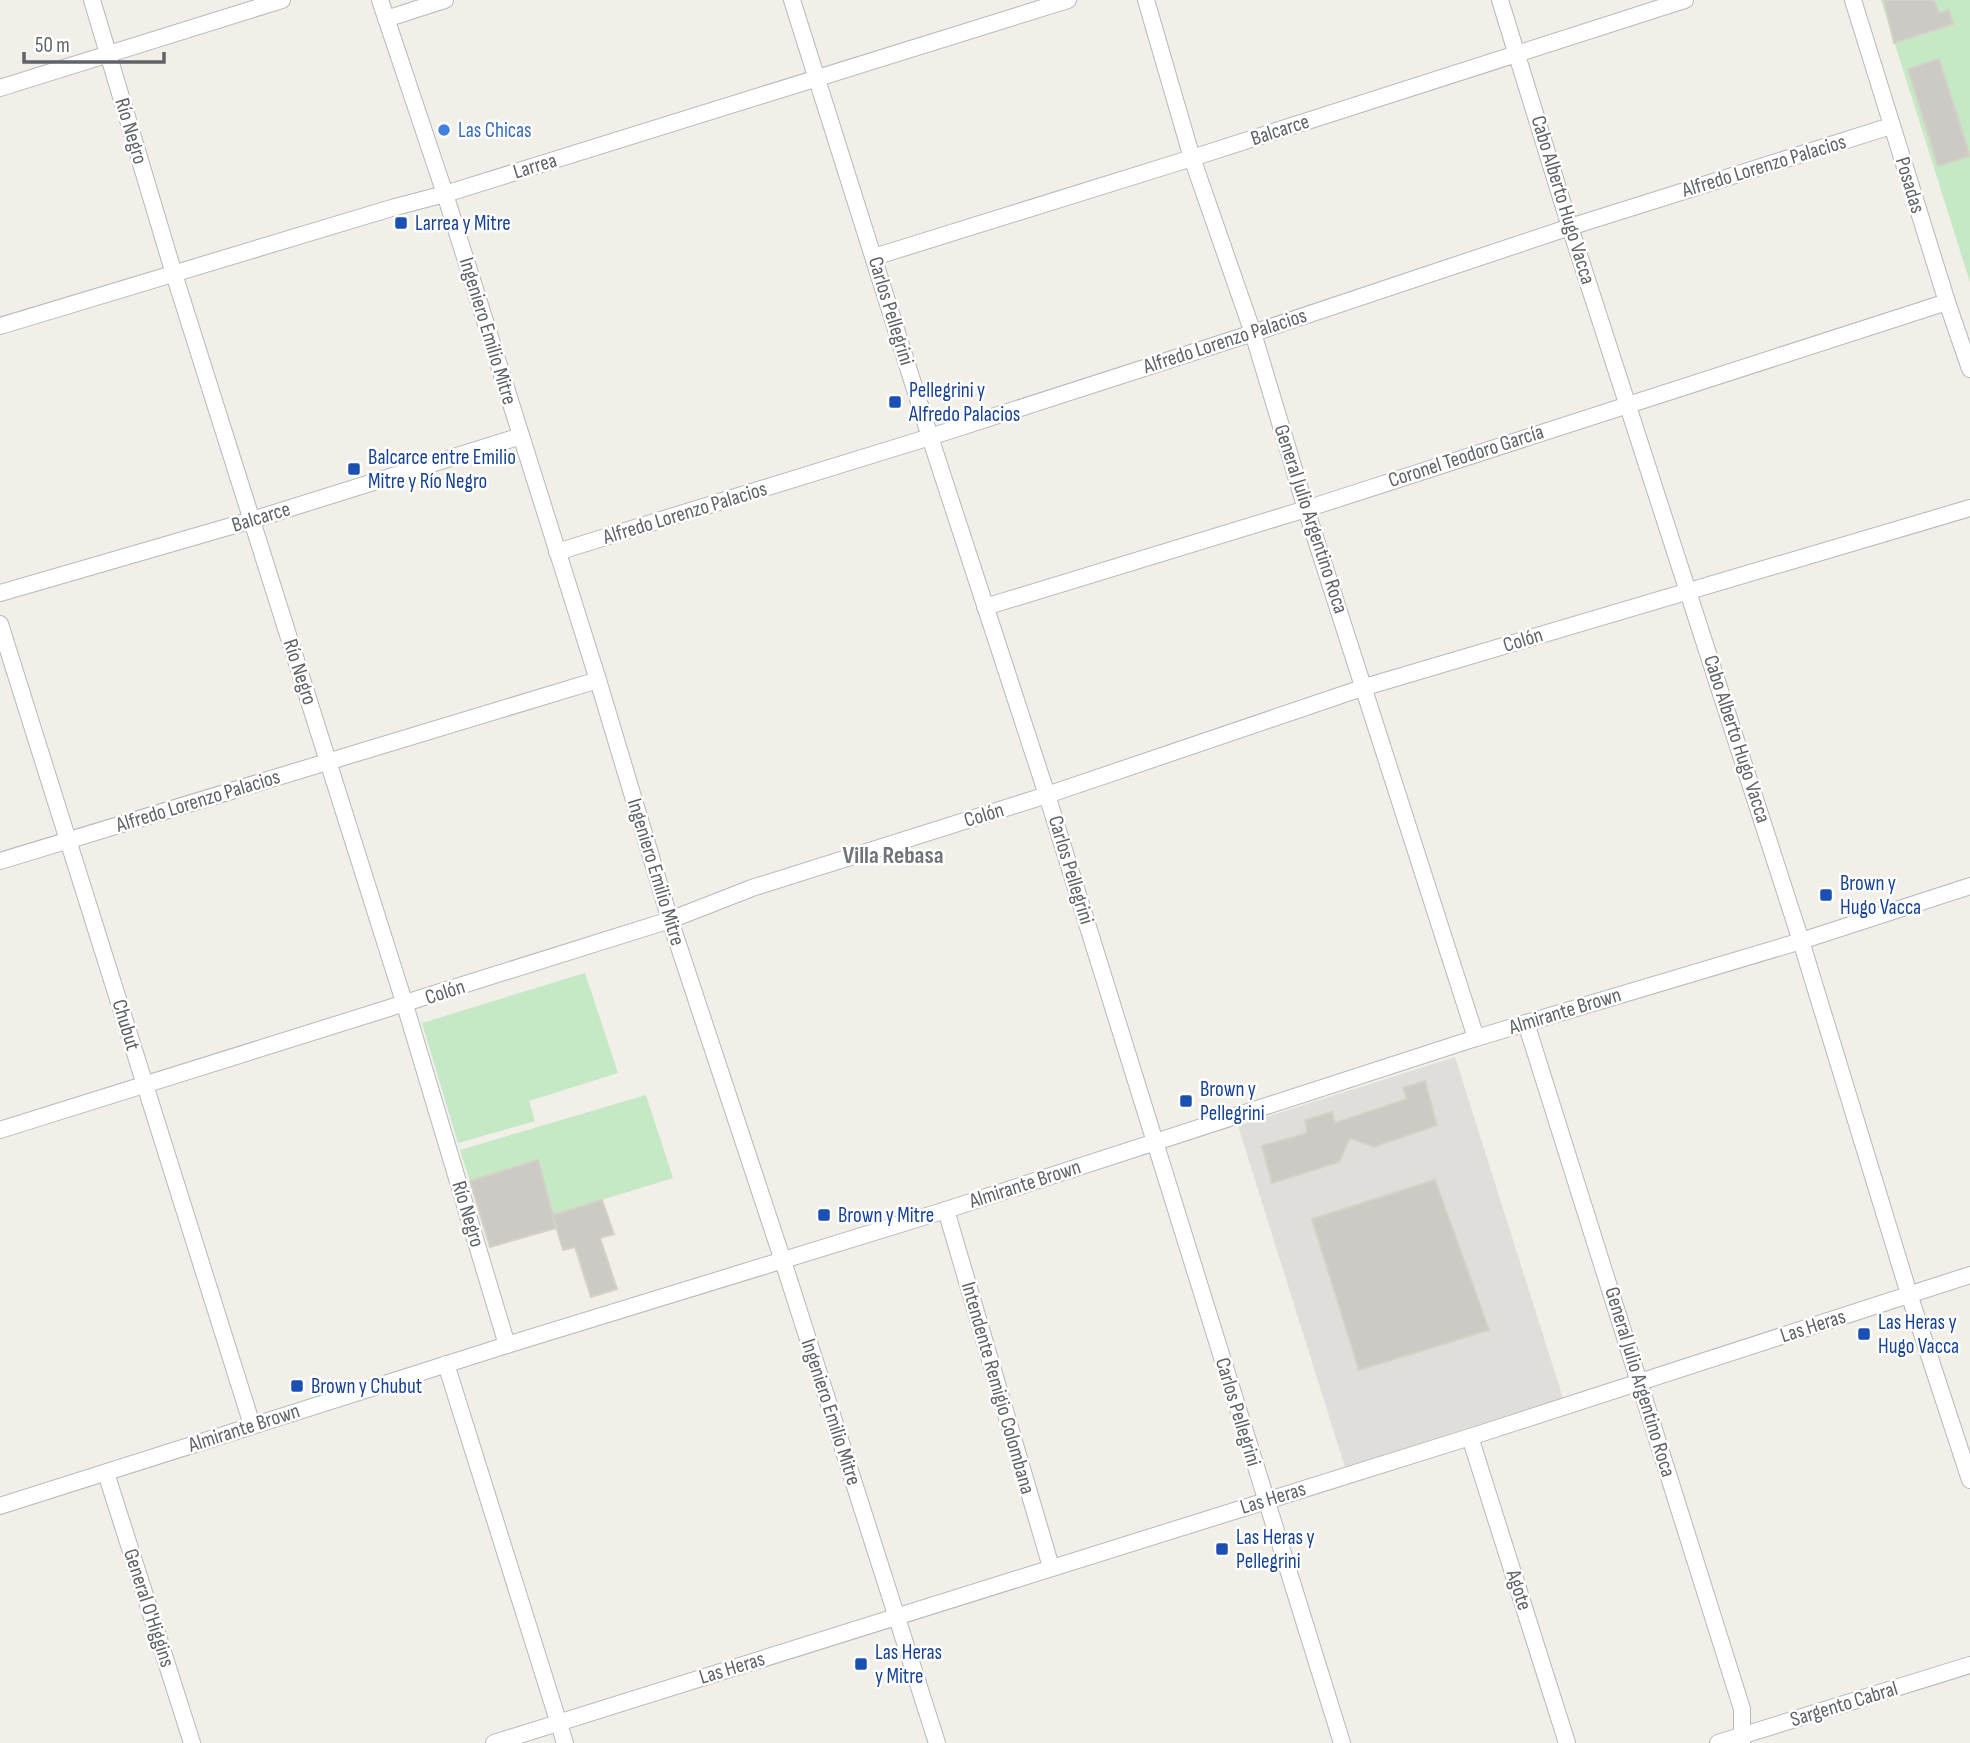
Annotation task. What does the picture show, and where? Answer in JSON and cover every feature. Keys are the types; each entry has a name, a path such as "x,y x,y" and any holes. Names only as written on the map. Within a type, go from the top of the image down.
{"street":[{"name":"Río Negro","path":"92,0 174,274 405,1005 507,1345"},
{"path":"0,88 282,0"},
{"name":"Ingeniero Emilio Mitre","path":"380,0 445,194 670,920 783,1261 937,1743"},
{"path":"386,19 445,0"},
{"name":"Carlos Pellegrini","path":"792,0 1047,795 1342,1743"},
{"name":"Larrea","path":"0,326 445,194 1068,0"},
{"name":"General Julio Argentino Roca","path":"1146,0 1192,158 1253,333 1306,509 1476,1038"},
{"name":"Cabo Alberto Hugo Vacca","path":"1500,0 1570,227 1690,591 1909,1294 1970,1480"},
{"name":"Balcarce","path":"874,257 1685,0"},
{"name":"Posadas","path":"1853,0 1970,369"},
{"name":"Alfredo Lorenzo Palacios","path":"557,552 930,437 1570,227 1891,126"},
{"name":"Coronel Teodoro García","path":"985,607 1306,509 1947,302"},
{"name":"Balcarce","path":"0,593 252,520 521,436"},
{"name":"Colón","path":"0,1130 670,920 752,888 1047,795 1365,687 1970,508"},
{"name":"Chubut","path":"0,624 252,1425"},
{"name":"Alfredo Lorenzo Palacios","path":"0,861 597,680"},
{"name":"Almirante Brown","path":"0,1506 446,1364 946,1210 1476,1038 1801,941 1970,886"},
{"name":"General Julio Argentino Roca","path":"1526,1023 1742,1709 1742,1739"},
{"name":"Intendente Remigio Colombana","path":"946,1210 1051,1567"},
{"name":"Las Heras","path":"494,1743 1641,1383 1970,1275"},
{"path":"446,1364 565,1743"},
{"name":"Agote","path":"1470,1437 1567,1743"},
{"name":"General O'Higgins","path":"106,1474 192,1743"},
{"name":"Sargento Cabral","path":"1718,1743 1742,1739 1970,1665"}],"shaded area":[{"path":"1455,1057 1563,1398 1345,1467 1238,1126"}],"green space":[{"path":"1881,0 1970,0 1970,282"},
{"path":"585,973 618,1073 529,1101 535,1121 458,1143 422,1023"},
{"path":"646,1095 673,1178 553,1215 538,1161 470,1181 460,1150"}],"building":[{"path":"1884,0 1934,0 1939,13 1949,10 1953,24 1894,43"},
{"path":"1939,59 1970,156 1938,166 1908,69"},
{"path":"1425,1081 1437,1125 1374,1147 1350,1138 1339,1162 1272,1183 1262,1146 1307,1133 1305,1120 1332,1112 1335,1123 1407,1099 1403,1088"},
{"path":"538,1160 553,1215 602,1200 614,1234 600,1238 617,1289 591,1297 575,1247 563,1250 553,1216 556,1228 490,1247 470,1181"},
{"path":"1435,1180 1489,1330 1359,1370 1312,1219"}],"place":[{"name":"Las Chicas","path":"444,130"},
{"name":"Larrea y Mitre","path":"401,223"},
{"name":"Pellegrini y Alfredo Palacios","path":"895,402"},
{"name":"Balcarce entre Emilio Mitre y Río Negro","path":"354,469"},
{"name":"Brown y Hugo Vacca","path":"1826,895"},
{"name":"Brown y Pellegrini","path":"1186,1101"},
{"name":"Brown y Mitre","path":"824,1215"},
{"name":"Las Heras y Hugo Vacca","path":"1864,1334"},
{"name":"Brown y Chubut","path":"297,1386"},
{"name":"Las Heras y Pellegrini","path":"1222,1549"},
{"name":"Las Heras y Mitre","path":"861,1664"}],"district":[{"name":"Villa Rebasa","path":"893,855"}]}
